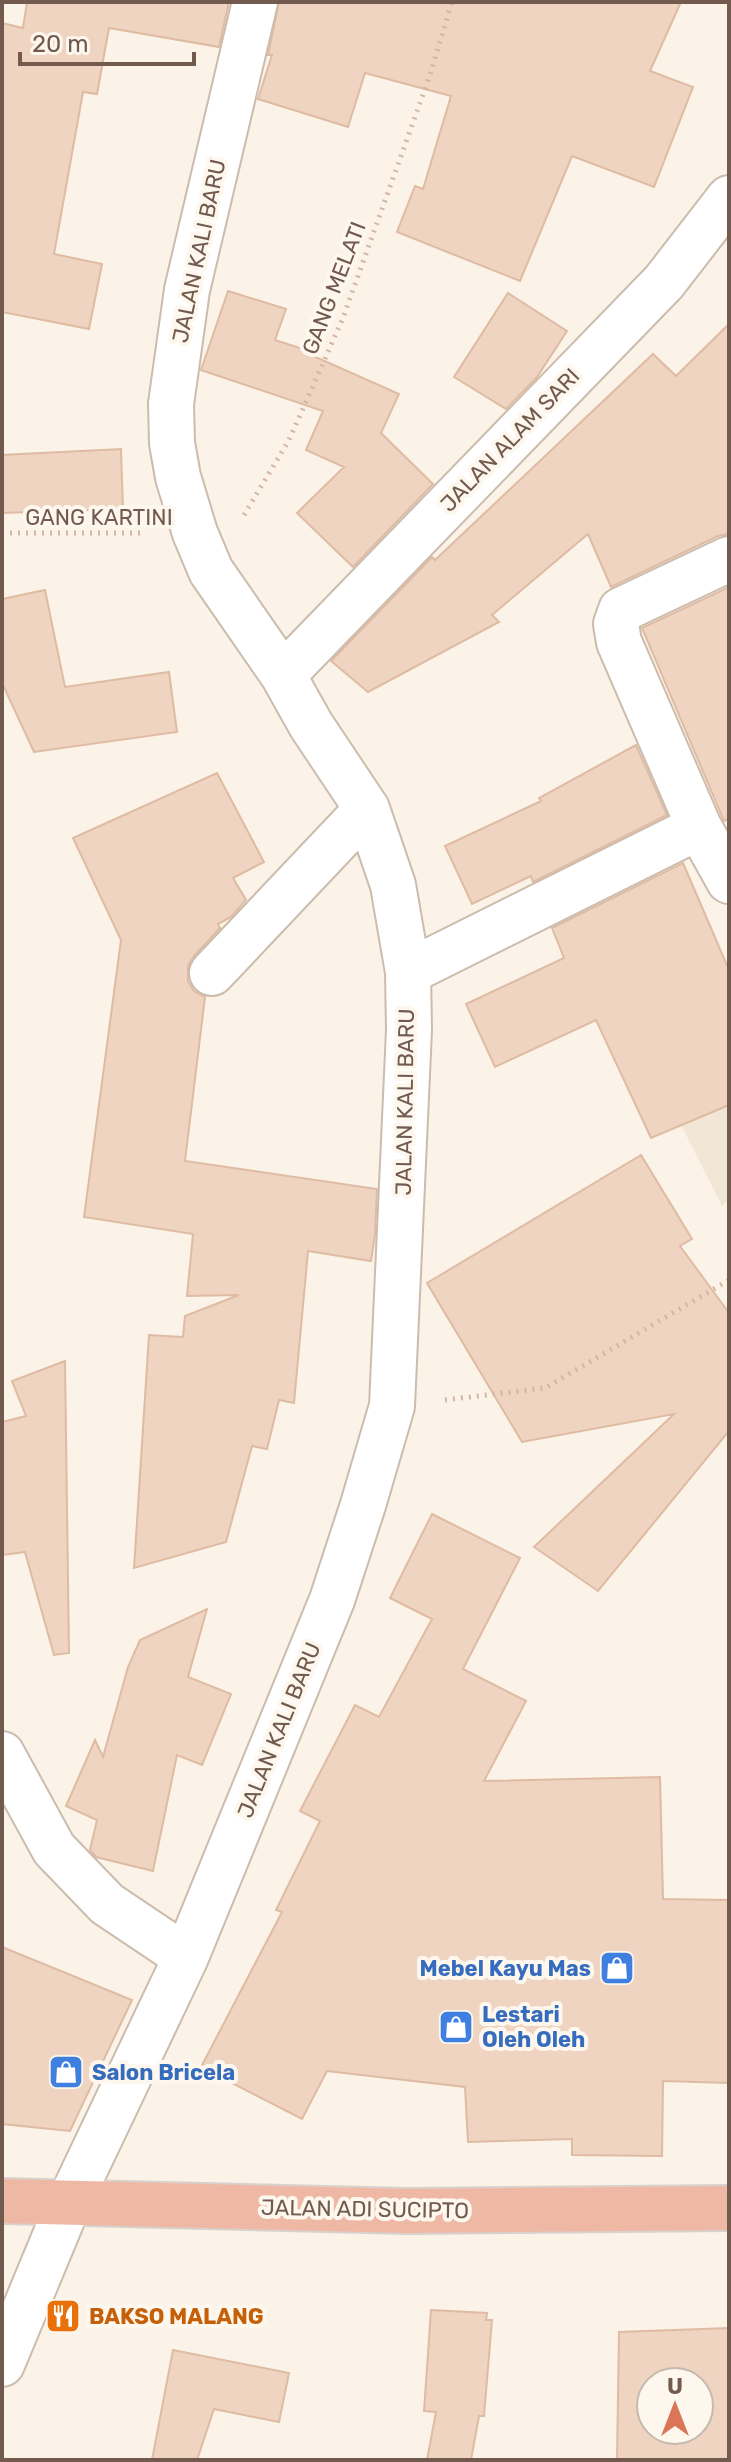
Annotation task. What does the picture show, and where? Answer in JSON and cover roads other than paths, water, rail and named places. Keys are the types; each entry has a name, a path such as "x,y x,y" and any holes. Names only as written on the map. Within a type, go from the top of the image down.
{"highway":[{"name":"JALAN ADI SUCIPTO","path":"2,2201 408,2211 729,2208"}],"street":[{"name":"JALAN KALI BARU","path":"2,2364 68,2205 186,1957 332,1600 392,1406 409,1030 408,972 393,885 367,809 203,552 178,477 172,443 171,404 187,290 255,2"},
{"name":"JALAN ALAM SARI","path":"283,675 664,282 729,198"},
{"path":"729,559 621,610 616,624 619,642 711,828 729,881"},
{"path":"212,973 367,809"},
{"path":"408,972 711,828"},
{"path":"2,1754 54,1849 107,1904 186,1957"}],"place":[{"name":"Mebel Kayu Mas","path":"617,1968"},
{"name":"Lestari Oleh Oleh","path":"456,2027"},
{"name":"Salon Bricela","path":"66,2072"},
{"name":"BAKSO MALANG","path":"63,2316"}]}
